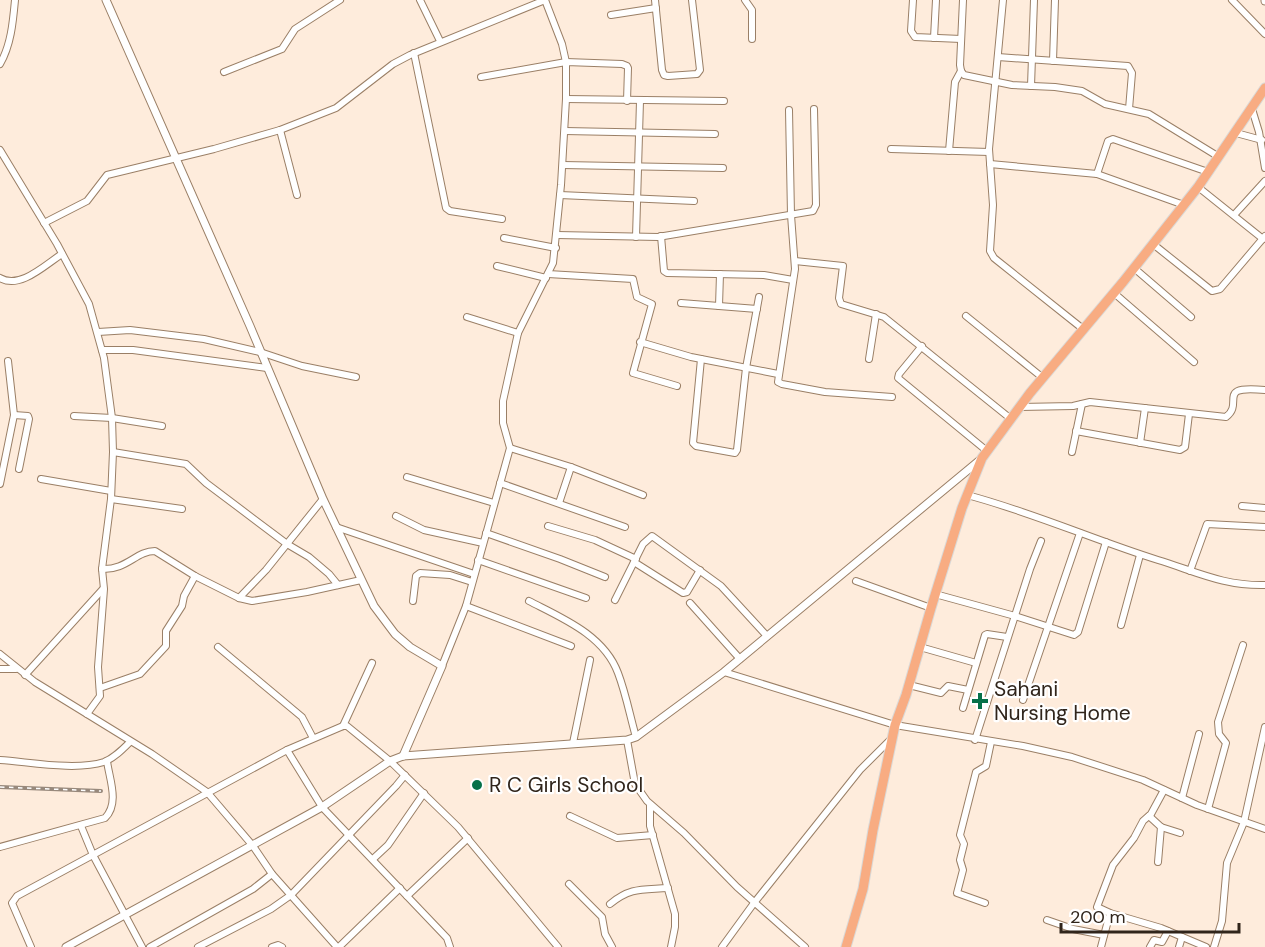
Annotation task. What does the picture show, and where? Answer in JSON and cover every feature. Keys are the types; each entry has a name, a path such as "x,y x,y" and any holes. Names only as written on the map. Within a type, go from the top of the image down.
{"main road":[{"path":"846,947 863,889 895,725 967,495 984,455 1043,378 1198,187 1265,88"}],"street":[{"path":"0,64 8,45 14,20 15,0"},
{"path":"106,0 176,157 322,499 374,606 395,634 410,647 442,666"},
{"path":"224,72 282,49 295,29 340,0"},
{"path":"420,0 440,41"},
{"path":"44,223 87,201 107,175 280,130 336,108 393,64 414,53 545,0 562,44 566,62 563,165 553,263 518,333 503,401 503,423 510,448 466,606 403,756"},
{"path":"655,0 663,73 668,76 697,74 700,70 692,0"},
{"path":"745,0 752,10 752,39"},
{"path":"913,0 912,34 918,38 961,39"},
{"path":"933,38 936,0"},
{"path":"950,151 956,82 961,71 963,0"},
{"path":"1003,0 989,152 993,205 990,254 1083,329"},
{"path":"1031,86 1034,0"},
{"path":"1053,61 1055,0"},
{"path":"1232,0 1265,34"},
{"path":"611,15 656,8"},
{"path":"414,53 446,208 450,211 502,219"},
{"path":"998,57 1130,68 1132,73 1129,109"},
{"path":"481,77 566,62 625,64 628,69 627,101"},
{"path":"961,71 969,76 1012,85 1075,89 1105,104 1149,114 1219,157"},
{"path":"566,99 724,101"},
{"path":"636,237 640,101"},
{"path":"556,235 661,236 810,212 815,208 814,109"},
{"path":"1251,109 1263,140 1265,168"},
{"path":"789,110 791,215 795,261 778,382 825,392 892,397"},
{"path":"280,130 297,195"},
{"path":"564,131 715,134"},
{"path":"1236,133 1263,140"},
{"path":"1097,174 1108,141 1113,139 1208,172"},
{"path":"891,149 989,152"},
{"path":"0,150 89,304 102,350 113,452 111,495 102,569 104,589 98,667 99,699 87,714"},
{"path":"990,164 1097,174 1184,205"},
{"path":"563,165 723,168"},
{"path":"1234,215 1265,181"},
{"path":"1153,244 1215,292 1264,237 1198,187"},
{"path":"560,195 694,201"},
{"path":"661,236 664,271 667,273 764,275 793,280"},
{"path":"504,238 555,248"},
{"path":"0,278 6,282 17,281 62,254"},
{"path":"795,261 842,265 845,268 839,302 876,314 892,322 1011,419"},
{"path":"497,266 547,276 633,279 637,297 652,304 633,373 677,386"},
{"path":"1134,268 1191,316"},
{"path":"719,306 720,274"},
{"path":"1114,292 1194,362"},
{"path":"701,359 693,443 696,446 732,454 737,450 746,368 759,297"},
{"path":"681,303 757,309"},
{"path":"869,359 876,314"},
{"path":"966,316 1043,378"},
{"path":"468,317 518,333"},
{"path":"98,332 143,331 204,339 260,352 302,366 356,377"},
{"path":"640,342 701,359 778,374"},
{"path":"66,947 322,807 390,761 403,756 627,740 636,737 724,672 984,455 898,378 922,346"},
{"path":"102,350 132,350 267,368"},
{"path":"0,484 14,415 8,361"},
{"path":"1020,407 1076,406 1090,402 1226,417 1231,412 1233,396 1236,392 1245,388 1265,390"},
{"path":"1072,452 1082,404"},
{"path":"1140,443 1145,408"},
{"path":"1076,431 1182,450 1185,447 1189,414"},
{"path":"14,415 29,418 19,469"},
{"path":"74,416 111,418 162,426"},
{"path":"510,448 571,467 643,495"},
{"path":"113,452 186,464 206,483 319,565 338,585"},
{"path":"559,503 571,467"},
{"path":"407,477 494,503"},
{"path":"41,479 182,509"},
{"path":"500,483 625,527"},
{"path":"967,495 1023,511 1140,555 1191,571 1235,584 1265,585"},
{"path":"239,598 287,544 322,499"},
{"path":"1242,506 1265,508"},
{"path":"396,516 429,532 483,543"},
{"path":"1191,571 1207,524 1265,527"},
{"path":"548,525 595,540 635,560 683,593 687,592 700,570"},
{"path":"336,527 474,574"},
{"path":"486,533 604,577"},
{"path":"1023,700 1080,533"},
{"path":"615,600 643,544 652,536 721,586 767,636"},
{"path":"975,740 1007,637 1041,541"},
{"path":"935,594 1073,635 1078,632 1106,542"},
{"path":"102,569 112,570 121,567 152,550 195,576 239,598 256,601 361,580"},
{"path":"1121,625 1140,555"},
{"path":"478,560 586,598"},
{"path":"413,601 416,576 420,573 450,575 472,582"},
{"path":"100,688 140,674 166,645 166,631 182,606 184,596 195,576"},
{"path":"856,581 931,608"},
{"path":"25,675 104,589"},
{"path":"529,601 596,640 618,672 636,737"},
{"path":"690,603 740,659"},
{"path":"466,606 571,646"},
{"path":"963,708 986,634 1007,637"},
{"path":"1208,809 1226,743 1219,734 1218,722 1243,645"},
{"path":"218,647 302,717 313,738"},
{"path":"920,647 976,663"},
{"path":"0,654 16,669 152,754 207,792 253,846 272,874 338,947 400,888"},
{"path":"573,743 590,660"},
{"path":"344,726 372,663"},
{"path":"0,669 16,669"},
{"path":"724,672 895,725 975,740 1023,746 1072,757 1143,780 1208,809 1265,829"},
{"path":"909,685 941,693 948,686 968,690"},
{"path":"32,947 13,900 17,896 287,750 344,726 347,726 390,761 468,838 558,947"},
{"path":"1214,947 1222,921 1227,863 1244,822 1265,727"},
{"path":"1182,798 1199,734"},
{"path":"722,947 754,903 860,770 892,738"},
{"path":"627,740 635,784 650,805 684,833 754,903 805,947"},
{"path":"0,760 87,765 114,757 130,742"},
{"path":"984,903 957,893 963,870 960,860 964,844 960,834 976,772 986,766 991,742"},
{"path":"287,750 322,807 447,938 450,947"},
{"path":"0,847 105,818 111,810 113,800 106,761"},
{"path":"198,947 271,909 291,894 405,775"},
{"path":"1164,790 1149,816 1143,821 1134,838 1111,868 1097,907 1168,931 1206,947"},
{"path":"373,859 388,845 424,794"},
{"path":"650,805 653,835 675,915 671,947"},
{"path":"570,816 617,838 653,835"},
{"path":"1149,816 1161,827 1180,832"},
{"path":"81,826 93,855 142,947"},
{"path":"1158,862 1161,827"},
{"path":"407,896 468,838"},
{"path":"150,947 253,889 272,874"},
{"path":"569,884 602,917 605,932 612,947"},
{"path":"610,904 623,894 632,891 668,888"},
{"path":"1101,947 1110,913"},
{"path":"1047,920 1073,929 1104,935"},
{"path":"1150,947 1154,940 1162,942 1168,931"},
{"path":"1179,947 1182,937"},
{"path":"272,947 278,945 282,947"}],"railway":[{"path":"0,787 101,791"}],"place":[{"name":"Sahani Nursing Home","path":"980,701"},
{"name":"R C Girls School","path":"477,785"}]}
